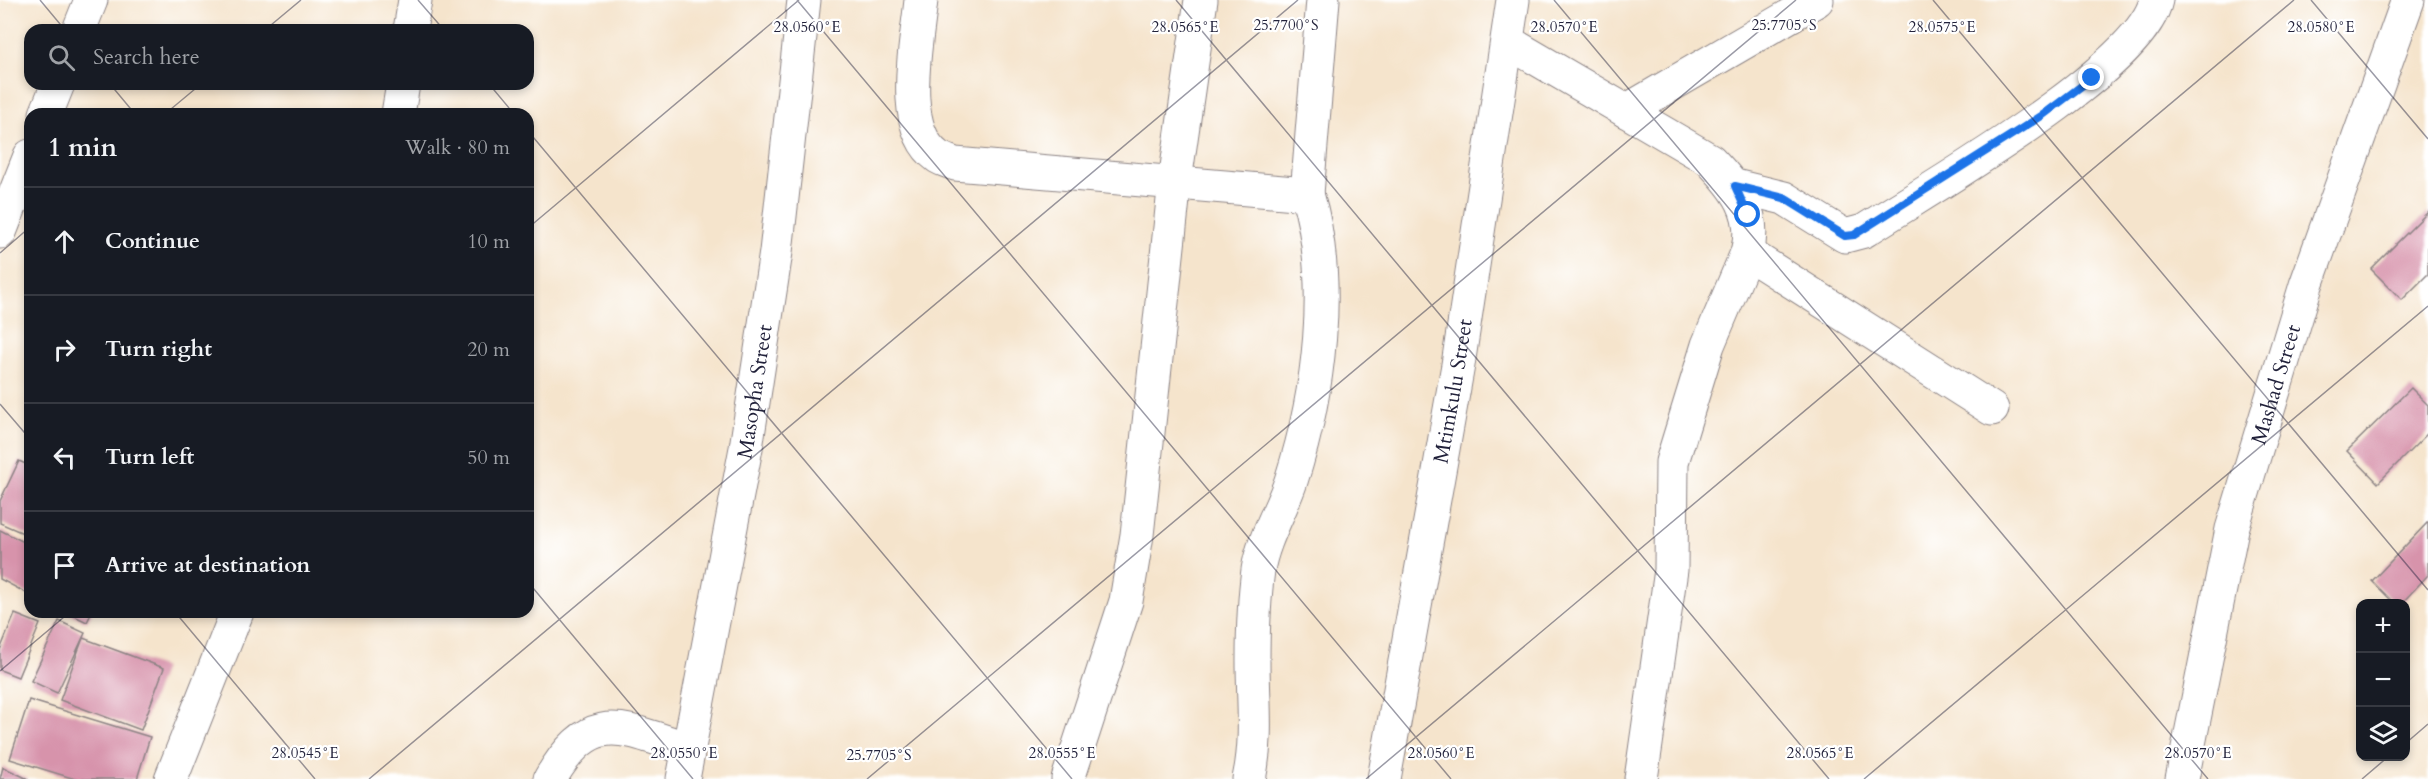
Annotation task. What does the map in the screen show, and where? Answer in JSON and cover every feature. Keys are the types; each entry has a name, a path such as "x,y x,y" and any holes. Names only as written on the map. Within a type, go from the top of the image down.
{"street":[{"path":"81,24 91,0"},
{"path":"411,24 415,0"},
{"name":"Masopha Street","path":"686,764 748,436 776,252 804,0"},
{"path":"921,0 912,98 915,123 925,142 938,157 955,164 1306,194"},
{"path":"1068,779 1126,601 1137,535 1175,181 1201,0"},
{"path":"1249,779 1256,734 1253,661 1258,568 1266,541 1291,480 1312,392 1322,319 1316,224 1306,194 1323,0"},
{"name":"Mtimkulu Street","path":"1384,779 1458,365 1508,42 1510,0"},
{"path":"1626,111 1724,57 1817,0"},
{"path":"1735,186 1784,198 1845,236 1864,231 2043,115 2092,78 2145,27 2156,0"},
{"name":"Mashad Street","path":"2182,779 2232,529 2306,285 2408,0"},
{"path":"1508,42 1710,160 1735,186 1748,215 1751,239 1747,253 1708,345 1672,462 1671,570 1641,779"},
{"path":"48,108 56,90"},
{"path":"399,108 402,90"},
{"path":"0,232 24,171"},
{"path":"1747,253 1992,409"},
{"path":"171,779 235,618"},
{"path":"550,779 565,754 584,736 602,728 621,729 686,764"}],"building":[{"path":"2428,212 2428,274 2402,300 2371,269"},
{"path":"2411,388 2428,405 2428,433 2378,483 2347,451"},
{"path":"19,461 24,463 24,533 0,523 0,501"},
{"path":"2428,522 2428,575 2406,599 2390,599 2372,581"},
{"path":"0,530 24,542 24,592 0,579"},
{"path":"15,614 40,624 18,677 0,670 0,650"},
{"path":"59,621 85,633 57,693 31,681"},
{"path":"83,638 164,668 141,730 60,700"},
{"path":"29,700 150,737 137,779 75,779 10,759"},
{"path":"3,767 28,779 0,779"}],"route":[{"path":"1748,215 1735,186 1784,198 1845,236 1854,235 1864,231 2043,115 2092,78"}]}
